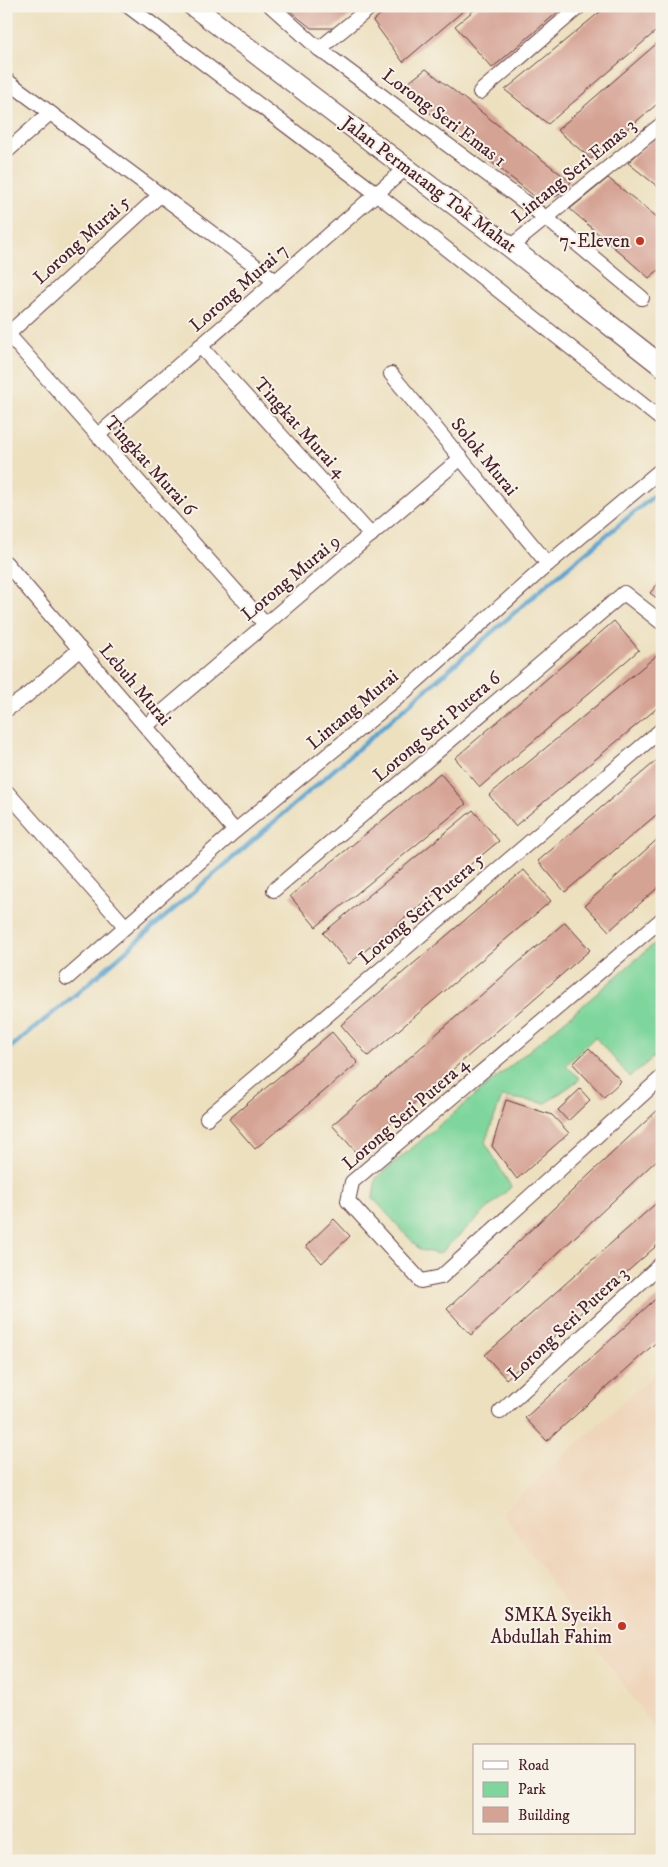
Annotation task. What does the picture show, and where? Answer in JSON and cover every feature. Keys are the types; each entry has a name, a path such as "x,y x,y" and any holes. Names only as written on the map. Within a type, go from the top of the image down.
{"street":[{"path":"128,6 376,194 662,420"},
{"name":"Jalan Permatang Tok Mahat","path":"193,6 510,247 662,366"},
{"name":"Lorong Seri Emas 1","path":"271,6 319,49 546,218 642,298"},
{"path":"319,49 372,6"},
{"path":"480,92 580,6"},
{"path":"6,80 276,281"},
{"path":"6,152 50,113"},
{"name":"Lintang Seri Emas 3","path":"510,247 662,124"},
{"name":"Lorong Murai 7","path":"98,435 406,168"},
{"name":"Lorong Murai 5","path":"7,333 160,195"},
{"name":"Tingkat Murai 6","path":"7,333 265,624"},
{"name":"Tingkat Murai 4","path":"200,346 372,536"},
{"name":"Solok Murai","path":"391,374 548,564"},
{"name":"Lorong Murai 9","path":"146,726 372,536 461,458"},
{"name":"Lintang Murai","path":"66,978 235,832 402,694 548,564 662,469"},
{"name":"Lebuh Murai","path":"6,563 235,832"},
{"name":"Lorong Seri Putera 6","path":"274,890 624,593 662,623"},
{"path":"6,710 25,697 80,649"},
{"name":"Lorong Seri Putera 5","path":"207,1118 662,729"},
{"path":"6,791 125,926"},
{"name":"Lorong Seri Putera 4","path":"662,919 352,1182 348,1201 421,1281 441,1277 662,1077"},
{"name":"Lorong Seri Putera 3","path":"500,1412 662,1263"}],"shaded area":[{"name":"SMKA Syeikh Abdullah Fahim","path":"662,1367 662,1740 502,1512"}],"green space":[{"path":"662,937 662,1050 630,1077 595,1037 566,1065 580,1079 546,1103 502,1097 485,1142 511,1187 439,1254 420,1250 373,1198 376,1178"}],"building":[{"path":"284,6 354,6 357,10 334,28 311,28"},
{"path":"390,6 469,6 403,62 373,21"},
{"path":"479,6 565,6 492,68 455,26"},
{"path":"607,6 662,6 662,26 548,124 505,90"},
{"path":"662,39 662,100 591,159 557,130"},
{"path":"426,69 571,182 557,196 534,196 400,89"},
{"path":"658,134 662,135 662,190 628,163"},
{"path":"608,178 662,221 662,267 649,278 570,209"},
{"path":"662,579 662,602 650,593"},
{"path":"614,621 639,650 480,787 455,758"},
{"path":"662,651 662,704 515,826 489,795"},
{"path":"662,756 662,810 565,892 538,861"},
{"path":"440,773 466,804 316,927 290,896"},
{"path":"473,810 499,841 349,964 323,933"},
{"path":"662,835 662,884 609,931 585,905"},
{"path":"524,870 551,901 368,1056 341,1025"},
{"path":"565,922 590,950 357,1153 332,1125"},
{"path":"332,1032 358,1063 255,1149 229,1119"},
{"path":"589,1048 621,1081 604,1097 573,1064"},
{"path":"580,1089 590,1100 568,1121 558,1110"},
{"path":"506,1100 552,1115 569,1133 517,1179 492,1146"},
{"path":"662,1106 662,1155 471,1335 447,1309"},
{"path":"662,1198 662,1241 506,1379 485,1355"},
{"path":"334,1219 350,1236 322,1263 306,1246"},
{"path":"662,1293 662,1337 547,1441 525,1418"}],"waterway":[{"path":"6,1051 74,996 537,593 662,489"}],"place":[{"name":"7-Eleven","path":"640,241"},
{"name":"SMKA Syeikh Abdullah Fahim","path":"622,1626"}]}
